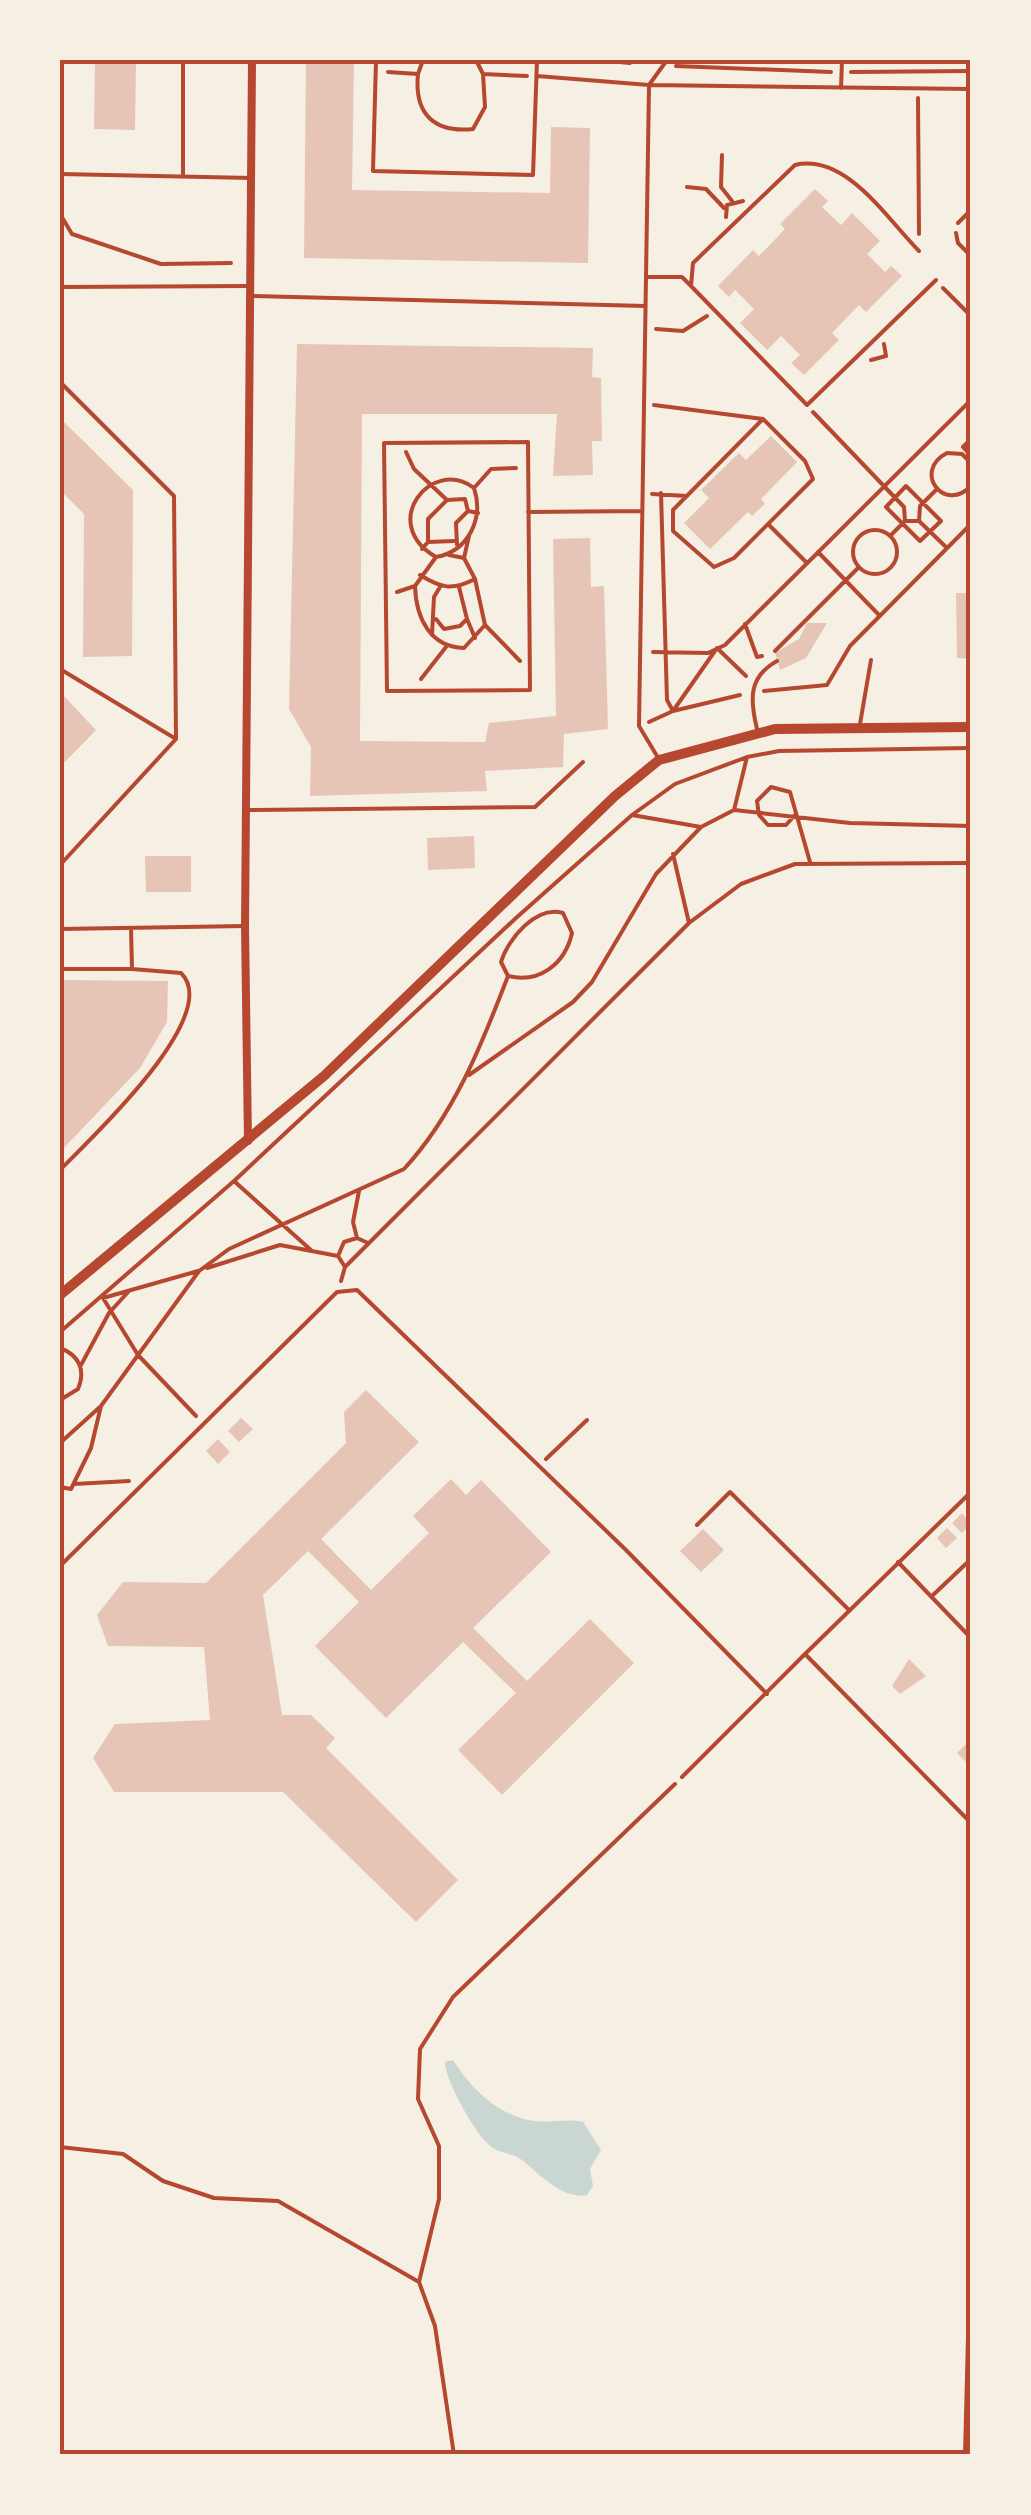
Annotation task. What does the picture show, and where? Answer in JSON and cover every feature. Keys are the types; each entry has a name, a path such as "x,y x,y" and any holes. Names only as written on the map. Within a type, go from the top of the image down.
{"street":[{"path":"248,1141 245,926 252,60"},
{"path":"60,1295 338,1062 615,796 660,760 758,734 860,727 971,727"}],"lane":[{"path":"182,60 182,178"},
{"path":"376,60 373,172 533,175 536,60"},
{"path":"841,88 842,60"},
{"path":"660,760 639,726 649,85 667,63"},
{"path":"537,76 649,85 971,88"},
{"path":"691,286 693,263 795,165 808,162 839,170 919,251"},
{"path":"60,174 252,178"},
{"path":"958,223 971,210"},
{"path":"646,277 682,277 806,406 936,280"},
{"path":"60,287 645,306"},
{"path":"60,382 174,496 176,739 60,865"},
{"path":"528,442 528,466 530,690 386,691 384,443 528,442"},
{"path":"528,512 642,511"},
{"path":"860,727 871,660"},
{"path":"758,734 751,693 758,676 777,661"},
{"path":"60,669 176,739"},
{"path":"246,810 535,807 583,762"},
{"path":"60,929 245,926"},
{"path":"131,928 132,969"},
{"path":"60,969 182,973 190,991 188,1012 152,1072 60,1170"},
{"path":"60,1566 337,1292 357,1290 767,1694"},
{"path":"698,1525 730,1492 849,1610"},
{"path":"682,1777 971,1492"},
{"path":"932,1596 971,1559"},
{"path":"898,1562 971,1638"},
{"path":"805,1654 971,1823"}],"path":[{"path":"423,60 416,97 426,119 449,131 473,130 486,107 483,74 476,60"},
{"path":"598,60 630,62"},
{"path":"744,60 744,68"},
{"path":"924,60 925,71"},
{"path":"667,63 842,72 971,70"},
{"path":"376,72 418,74"},
{"path":"483,74 537,76"},
{"path":"918,88 919,251"},
{"path":"722,155 720,187 732,200"},
{"path":"686,188 706,190 725,208"},
{"path":"60,214 72,234 161,264 231,263"},
{"path":"958,223 958,243 971,256"},
{"path":"936,280 971,316"},
{"path":"645,328 683,331 714,310"},
{"path":"640,651 708,653 717,648 971,400"},
{"path":"806,406 904,506 904,522"},
{"path":"667,407 763,419 804,460 813,479 725,565 714,566 673,532 673,510 763,419"},
{"path":"970,458 963,448 971,439"},
{"path":"402,443 414,469 447,500"},
{"path":"936,490 930,476 934,462 946,453 970,458"},
{"path":"422,549 428,542 428,519 447,500 465,499 491,469 528,466"},
{"path":"436,558 412,536 410,515 417,496 434,484 463,480 474,488 478,514 464,558 475,579 485,625 530,672"},
{"path":"906,486 941,521 920,542 886,507 896,497 906,486"},
{"path":"936,490 956,496 971,486"},
{"path":"936,490 922,504 920,521 946,548"},
{"path":"686,496 664,493 664,652 666,700 673,711 717,648"},
{"path":"465,499 468,511"},
{"path":"904,506 922,504"},
{"path":"468,511 478,514"},
{"path":"456,544 456,523 468,511"},
{"path":"890,536 904,522 920,521"},
{"path":"768,524 806,564"},
{"path":"818,552 879,615 971,524"},
{"path":"876,530 890,536 897,555 890,568 878,574 859,567 853,546 862,533 876,530"},
{"path":"449,555 456,544 469,536"},
{"path":"428,542 456,544"},
{"path":"464,558 436,558 420,575 416,586 420,617 432,636 446,648 464,648 485,625"},
{"path":"717,648 746,676 757,657 772,654 859,567"},
{"path":"420,575 440,587 459,587 475,579"},
{"path":"386,603 400,590 416,586"},
{"path":"432,636 436,619 434,596 440,587"},
{"path":"459,587 476,638"},
{"path":"436,619 444,629 460,626 467,619"},
{"path":"745,624 757,657"},
{"path":"411,691 446,648"},
{"path":"60,1332 234,1182 516,918 632,815 674,784 747,757 817,750 971,748"},
{"path":"734,810 747,757"},
{"path":"795,815 786,824 774,827 762,821 757,810 760,795 778,786 794,796 795,815 810,863"},
{"path":"465,1078 582,992 635,904 673,854 701,828 734,810 850,823 971,826"},
{"path":"632,815 701,828"},
{"path":"673,854 689,923"},
{"path":"337,1292 345,1267 368,1243 689,923 741,884 768,870 810,863 971,863"},
{"path":"60,1443 101,1406 199,1271 229,1249 282,1222 404,1169 423,1148 465,1078 508,976 501,962 504,951 524,928 554,910 564,913 570,922 569,946 551,969 536,976 508,976"},
{"path":"516,918 524,928"},
{"path":"234,1182 312,1251"},
{"path":"357,1238 352,1222 360,1191"},
{"path":"338,1256 344,1242 357,1238 368,1243"},
{"path":"103,1298 280,1245 338,1256 345,1267"},
{"path":"60,1400 78,1389 81,1365 109,1313 129,1291"},
{"path":"103,1298 138,1356 204,1424"},
{"path":"60,1348 81,1365"},
{"path":"60,1488 74,1484 91,1448 101,1406"},
{"path":"539,1466 586,1420"},
{"path":"74,1484 146,1480"},
{"path":"454,2455 435,2326 418,2282 440,2199 440,2146 418,2099 420,2049 453,1997 682,1777"},
{"path":"60,2147 122,2154 164,2181 214,2198 278,2200 418,2282"},
{"path":"965,2455 971,2220"}],"shaded area":[{"path":"453,2060 478,2091 510,2114 535,2121 583,2122 601,2150 590,2169 593,2186 587,2195 560,2190 519,2158 486,2142 450,2082 445,2062"}],"building":[{"path":"95,60 136,60 135,130 94,129"},
{"path":"306,60 354,60 352,190 550,193 551,127 590,128 588,263 304,258"},
{"path":"815,189 828,201 822,207 841,225 852,213 880,241 867,254 885,272 891,266 902,276 866,312 859,305 832,333 839,340 804,375 791,363 800,355 781,336 767,350 740,323 754,309 735,290 729,297 718,286 753,250 759,256 785,229 780,224"},
{"path":"297,344 593,348 592,377 601,378 602,441 592,441 593,475 553,476 557,414 362,414 360,741 485,742 489,723 556,716 553,539 590,538 591,587 604,586 608,729 564,734 563,767 485,771 487,791 310,796 311,747 289,709"},
{"path":"60,418 133,490 132,656 83,657 84,514 60,490"},
{"path":"771,436 797,462 761,499 765,504 752,516 748,512 710,549 684,523 709,498 701,490 739,453 746,460"},
{"path":"956,593 971,593 971,659 957,658"},
{"path":"807,623 827,623 806,658 780,670 775,653 799,639"},
{"path":"64,696 96,730 60,767 60,700"},
{"path":"474,836 475,868 428,870 427,838"},
{"path":"145,856 191,856 191,892 146,892"},
{"path":"60,980 168,981 167,1022 140,1068 60,1152"},
{"path":"366,1390 419,1442 321,1539 371,1590 429,1533 413,1516 451,1479 466,1495 481,1480 551,1552 473,1628 527,1681 590,1619 634,1663 502,1795 458,1750 516,1693 463,1642 386,1718 315,1646 359,1602 308,1551 263,1595 282,1715 311,1715 335,1738 326,1748 458,1880 416,1922 283,1792 114,1792 93,1758 115,1724 210,1720 204,1647 108,1646 97,1615 123,1582 206,1583 346,1443 344,1412"},
{"path":"241,1418 253,1429 239,1442 228,1431"},
{"path":"218,1439 230,1452 218,1464 206,1451"},
{"path":"962,1513 971,1524 962,1533 952,1523"},
{"path":"947,1528 957,1538 946,1548 937,1538"},
{"path":"703,1529 724,1550 701,1572 680,1551"},
{"path":"909,1659 926,1676 900,1694 892,1686"},
{"path":"971,1739 971,1767 957,1753"}]}
